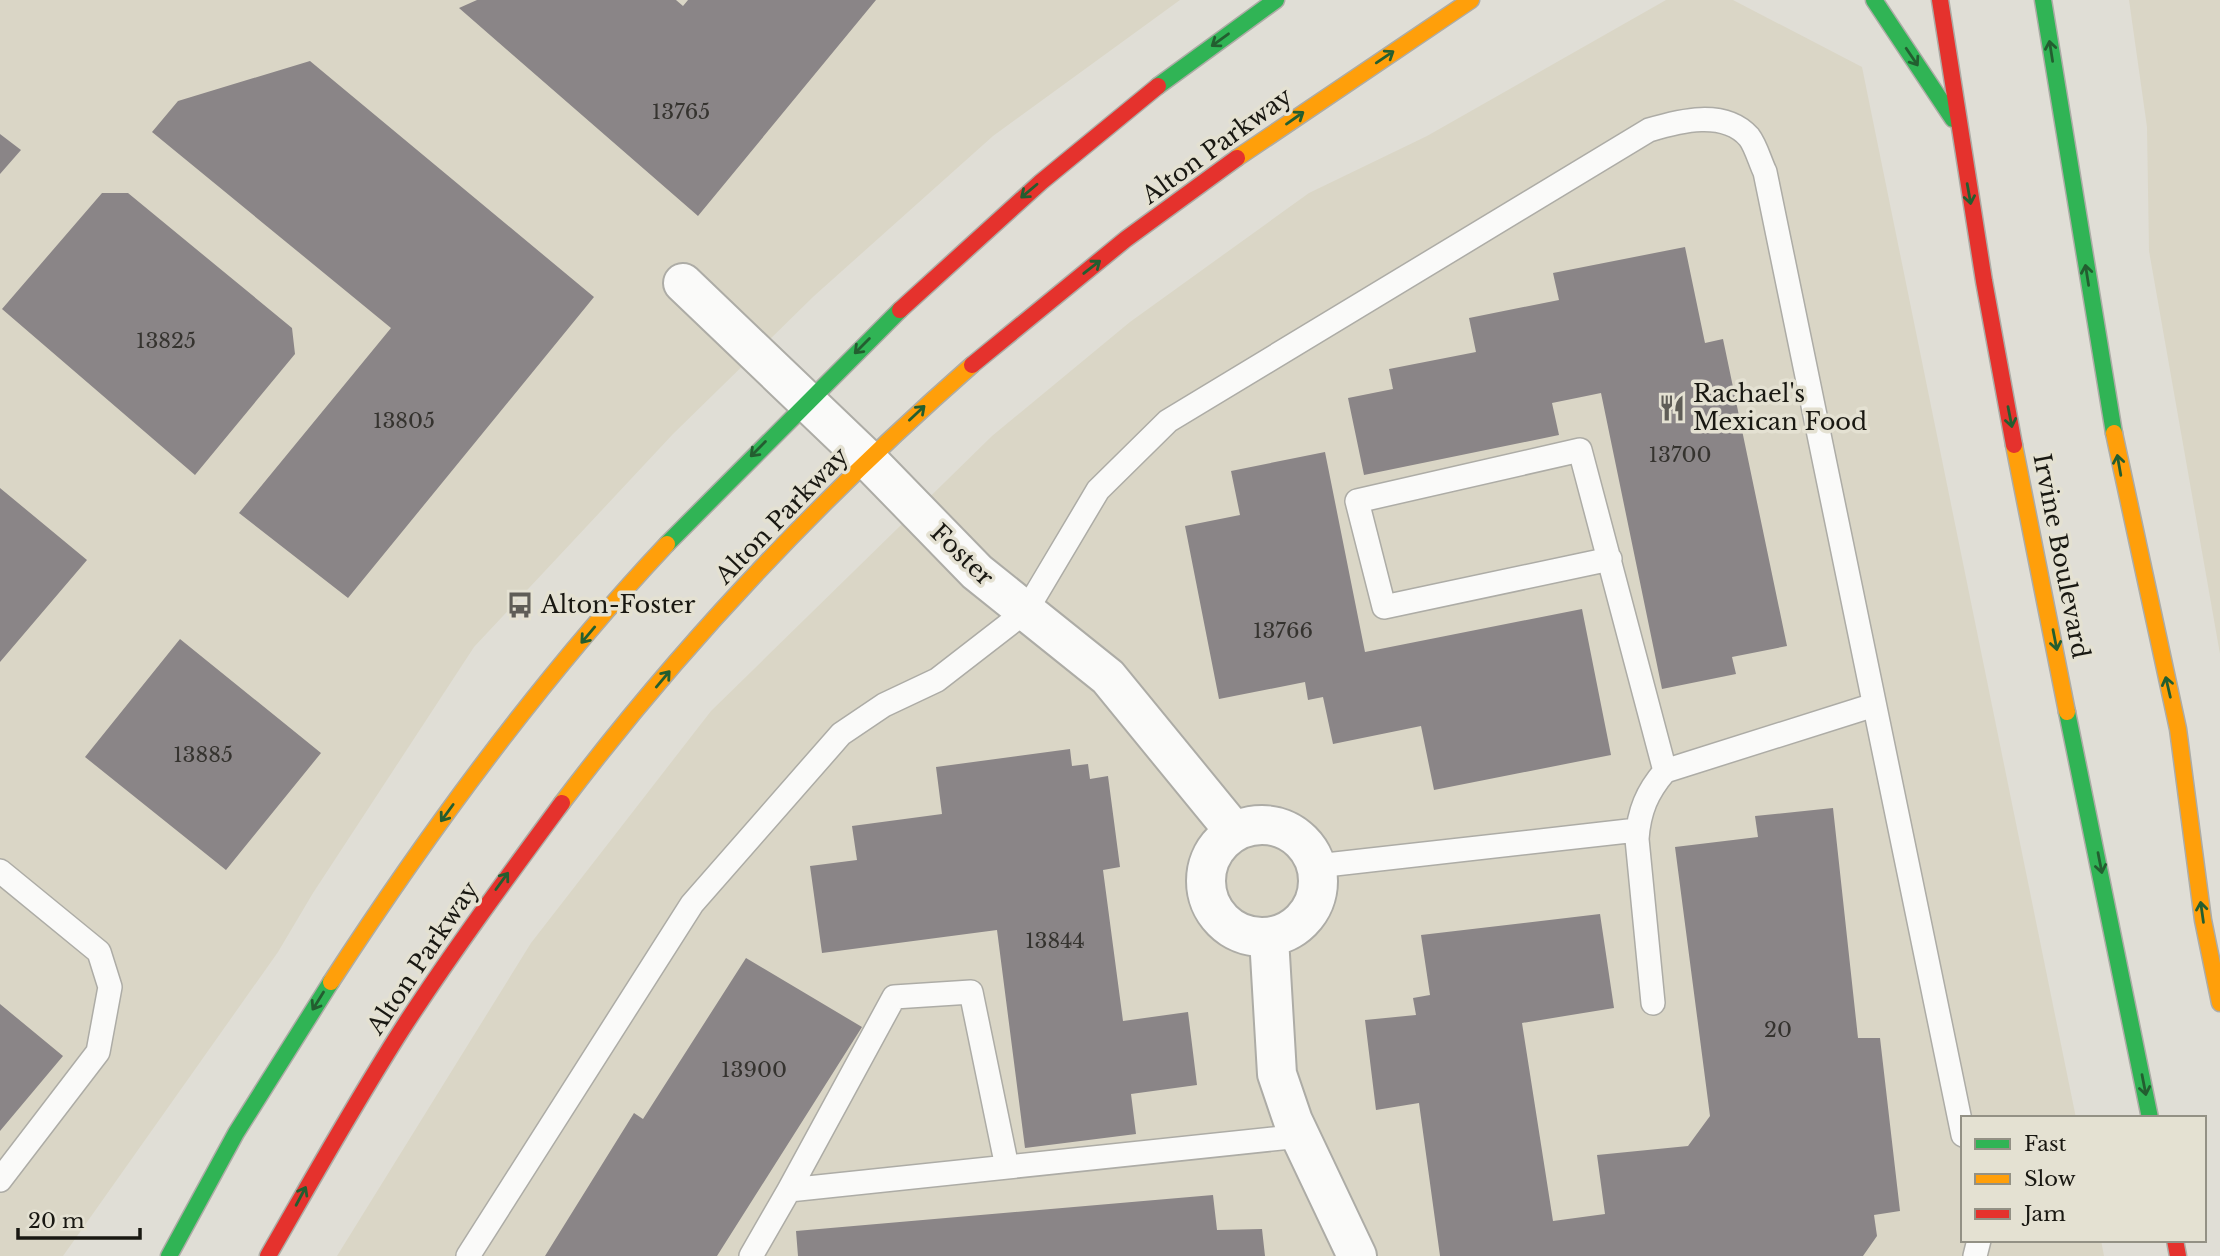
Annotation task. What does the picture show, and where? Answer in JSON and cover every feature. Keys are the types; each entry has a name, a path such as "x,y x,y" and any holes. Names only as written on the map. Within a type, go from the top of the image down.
{"main road":[{"path":"169,1256 222,1158 285,1053 384,901 468,784 611,606 723,484 806,401 1007,210 1145,95 1276,0"},
{"name":"Alton Parkway","path":"268,1256 317,1165 469,926 523,853 698,638 784,543 867,460 1026,319 1126,240 1317,102 1471,0"},
{"path":"1874,0 1958,126"},
{"name":"Irvine Boulevard","path":"1941,0 1958,126 1992,322 2150,1116"},
{"path":"2043,0 2121,475 2178,729 2203,920 2220,1003"}],"street":[{"name":"Foster","path":"682,283 867,460 977,572 1108,677 1234,831"},
{"path":"1255,824 1278,827 1297,836 1312,853 1317,866 1317,896 1307,916 1291,931 1269,938 1247,936 1227,926 1213,909 1205,888 1207,866 1217,846 1234,831 1255,824"},
{"path":"1269,938 1276,1074 1301,1136 1357,1256"}],"lane":[{"path":"468,1256 692,904 841,734 884,705 937,680 1026,611 1098,490 1168,421 1649,130 1680,121 1710,120 1733,126 1749,137 1765,172 1961,1125"},
{"path":"1610,559 1384,607 1357,501 1580,450 1610,559 1665,771"},
{"path":"1653,1003 1637,830 1643,804 1651,786 1665,771 1874,705"},
{"path":"1317,866 1637,830"},
{"path":"0,871 99,952 110,988 98,1052 0,1180"},
{"path":"751,1256 894,997 971,992 1007,1167"},
{"path":"789,1190 1301,1136"}],"shaded area":[{"path":"0,0 1180,0 993,136 814,296 673,434 474,647 313,893 278,952 63,1256 0,1256"},
{"path":"1666,0 1733,0 1862,67 2076,1116 1961,1116 1961,1242 2101,1242 2104,1256 337,1256 531,943 711,711 992,436 1130,322 1309,193 1427,136"},
{"path":"2129,0 2220,0 2220,654 2149,251 2147,127"}],"building":[{"path":"477,0 676,0 683,6 688,0 876,0 698,216 459,8"},
{"path":"310,61 594,297 348,598 239,513 391,328 152,132 178,101"},
{"path":"0,134 21,150 0,174"},
{"path":"102,193 128,193 292,328 295,354 195,475 2,309"},
{"path":"1685,247 1705,343 1723,339 1787,646 1732,657 1736,674 1662,689 1601,393 1552,403 1559,435 1364,475 1348,398 1393,389 1389,369 1476,352 1469,318 1559,300 1553,273"},
{"path":"1325,452 1365,652 1582,609 1611,755 1434,790 1421,726 1333,744 1323,697 1308,700 1305,682 1219,699 1185,526 1240,515 1231,471"},
{"path":"0,488 87,560 0,662"},
{"path":"180,639 321,753 226,870 85,757"},
{"path":"1070,749 1072,766 1088,764 1090,779 1108,776 1120,867 1103,870 1123,1021 1188,1012 1197,1085 1131,1094 1136,1134 1025,1148 997,930 822,953 810,866 857,860 852,826 942,814 936,767"},
{"path":"1833,808 1858,1038 1880,1038 1900,1211 1874,1215 1877,1236 1863,1256 1440,1256 1419,1103 1376,1110 1365,1020 1416,1015 1413,998 1430,995 1421,935 1600,914 1614,1008 1522,1023 1553,1221 1605,1214 1597,1155 1688,1146 1710,1116 1675,847 1758,837 1755,816"},
{"path":"746,958 862,1027 717,1256 545,1256 634,1113 643,1119"},
{"path":"0,1004 63,1056 0,1131"},
{"path":"1213,1195 1217,1230 1262,1229 1265,1256 798,1256 796,1231"}],"traffic: fast":[{"path":"1158,86 1276,0"},
{"path":"1874,0 1953,119"},
{"path":"2043,0 2114,433"},
{"path":"667,544 900,310"},
{"path":"2067,712 2150,1116"},
{"path":"169,1256 236,1133 331,982"}],"traffic: slow":[{"path":"1237,158 1471,0"},
{"path":"562,803 656,686 756,573 808,519 972,365"},
{"path":"2114,433 2178,729 2203,920 2220,1003"},
{"path":"2014,445 2067,712"},
{"path":"331,982 408,867 489,756 575,647 667,544"}],"traffic: jam":[{"path":"1940,0 1984,281 2014,445"},
{"path":"900,310 1041,182 1158,86"},
{"path":"972,365 1126,239 1237,158"},
{"path":"268,1256 406,1023 562,803"},
{"path":"2175,1242 2178,1256"}],"place":[{"name":"Rachael's Mexican Food","path":"1672,408"},
{"name":"Alton-Foster","path":"520,605"}]}
